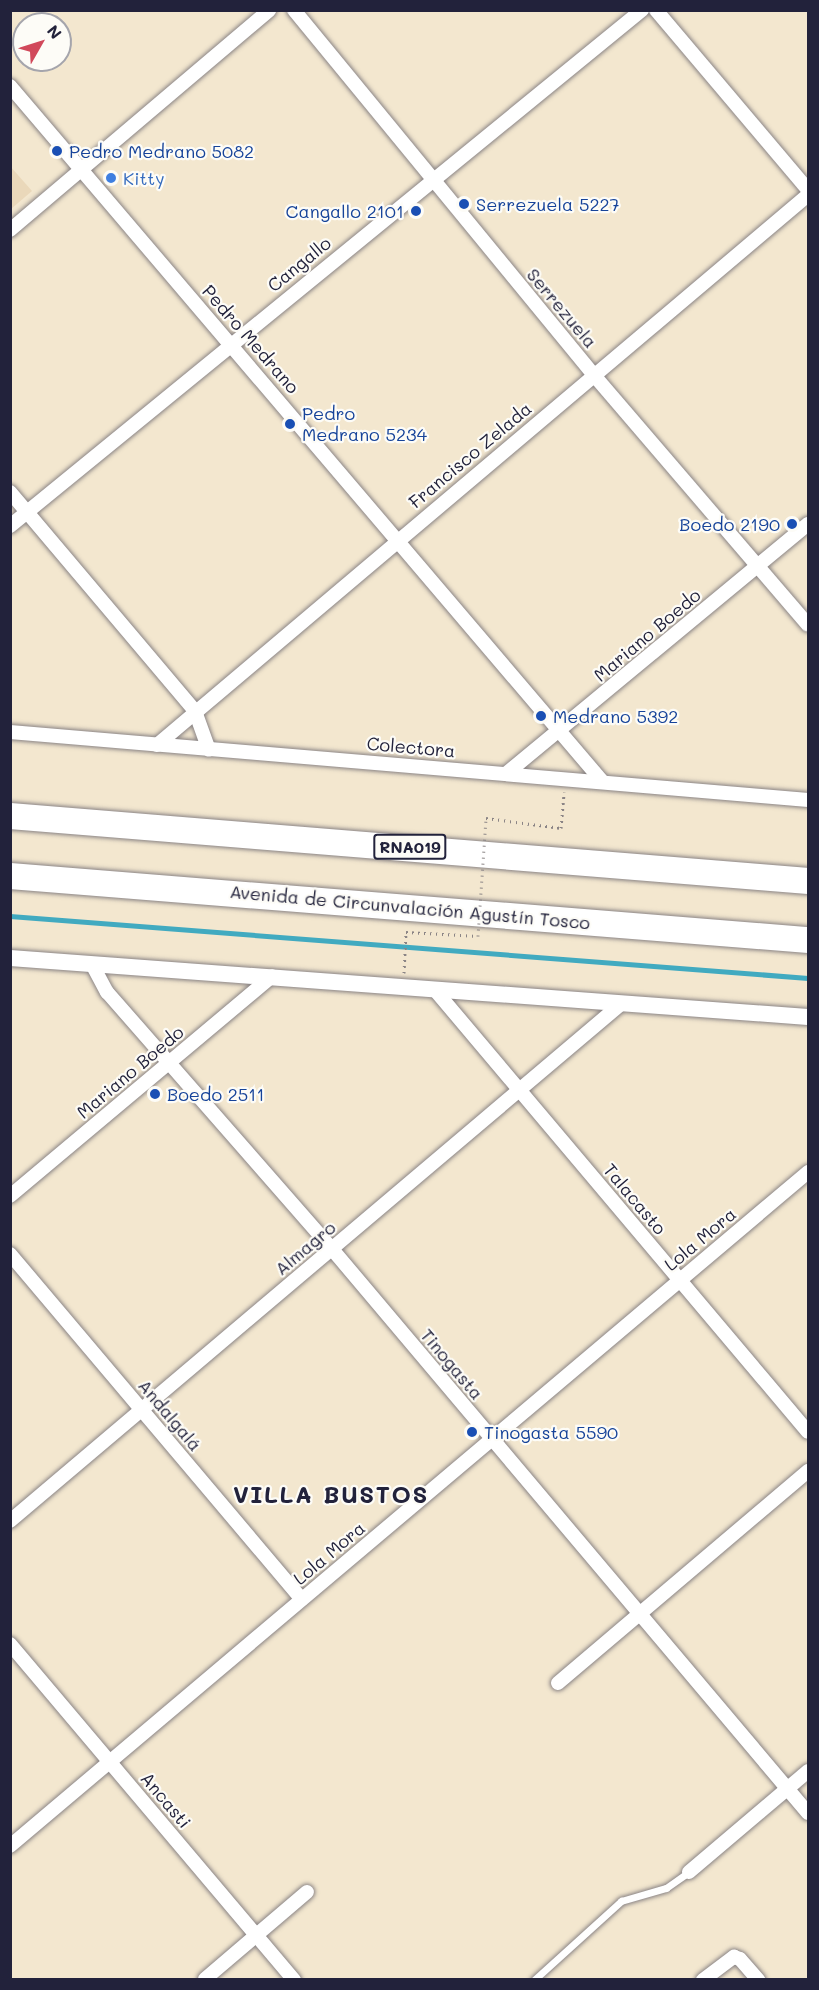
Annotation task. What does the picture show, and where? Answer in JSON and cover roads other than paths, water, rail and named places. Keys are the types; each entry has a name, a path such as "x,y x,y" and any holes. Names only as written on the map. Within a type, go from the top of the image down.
{"highway":[{"name":"RNA019","path":"10,816 808,881"},
{"name":"Avenida de Circunvalación Agustín Tosco","path":"10,876 808,940"}],"street":[{"path":"10,230 269,10"},
{"name":"Serrezuela","path":"294,10 593,374 808,625"},
{"name":"Cangallo","path":"10,526 432,179 642,10"},
{"path":"656,10 808,190"},
{"name":"Pedro Medrano","path":"10,86 399,539 602,781"},
{"name":"Francisco Zelada","path":"156,745 593,374 808,195"},
{"path":"10,492 195,711 210,750"},
{"name":"Mariano Boedo","path":"507,773 808,524"},
{"name":"Colectora","path":"10,732 808,800"},
{"path":"10,958 93,966 272,976 808,1017"},
{"name":"Tinogasta","path":"93,966 107,992 332,1249 808,1813"},
{"name":"Mariano Boedo","path":"10,1196 272,976"},
{"name":"Talacasto","path":"435,990 808,1432"},
{"name":"Almagro","path":"10,1521 622,1003"},
{"name":"Lola Mora","path":"10,1846 808,1172"},
{"name":"Andalgalá","path":"10,1254 302,1599"},
{"path":"558,1683 808,1471"},
{"name":"Ancasti","path":"10,1644 294,1980"},
{"path":"689,1872 808,1771"},
{"path":"205,1979 307,1892"},
{"path":"703,1980 734,1957 740,1959 758,1980"}],"lane":[{"path":"534,1980 621,1901 666,1888 689,1872"}],"waterway":[{"path":"10,916 808,978"}],"place":[{"name":"Pedro Medrano 5082","path":"57,151"},
{"name":"Kitty","path":"111,178"},
{"name":"Serrezuela 5227","path":"464,204"},
{"name":"Cangallo 2101","path":"416,211"},
{"name":"Pedro Medrano 5234","path":"290,424"},
{"name":"Boedo 2190","path":"792,524"},
{"name":"Medrano 5392","path":"541,716"},
{"name":"Boedo 2511","path":"155,1094"},
{"name":"Tinogasta 5590","path":"472,1432"}],"district":[{"name":"VILLA BUSTOS","path":"331,1494"}]}
